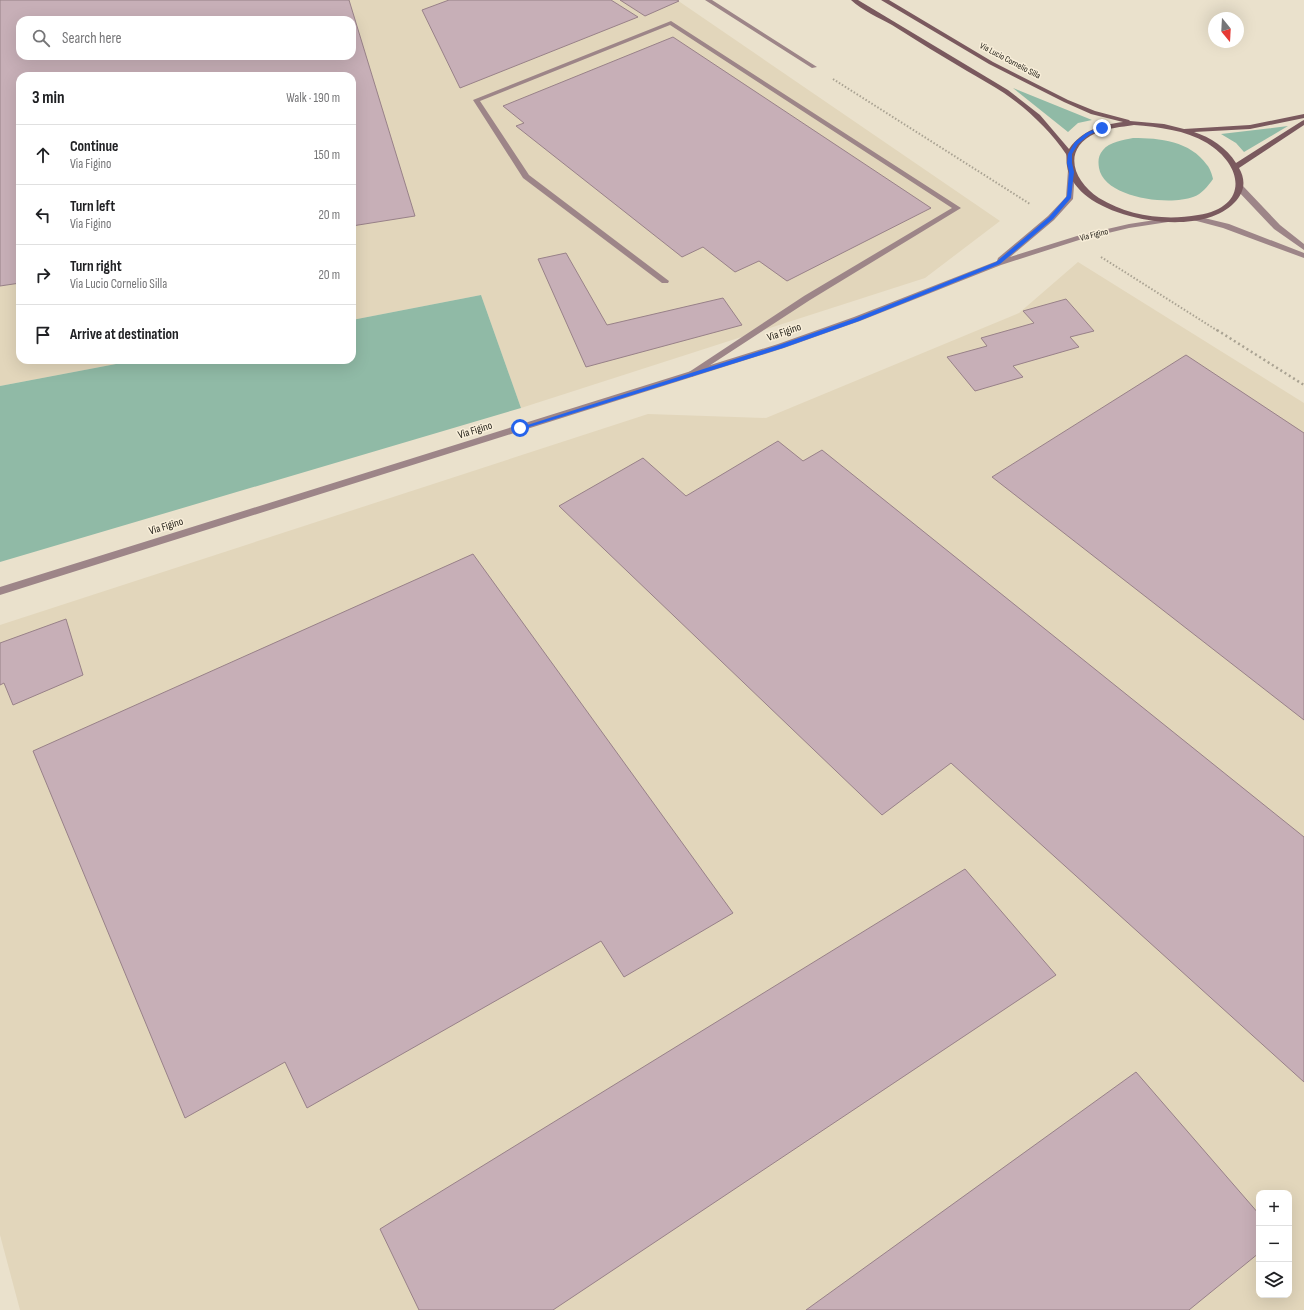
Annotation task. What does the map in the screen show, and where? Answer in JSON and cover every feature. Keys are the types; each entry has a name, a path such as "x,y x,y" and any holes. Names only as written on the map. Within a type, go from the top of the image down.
{"street":[{"path":"708,0 814,67"},
{"path":"854,0 1006,91 1038,116 1070,154 1069,163 1072,172 1076,180 1085,191 1114,209 1138,216 1168,220 1196,218 1211,215 1226,208 1235,198 1240,188 1240,176 1236,166 1304,122"},
{"name":"Via Lucio Cornelio Silla","path":"884,0 990,63 1066,101 1093,113 1134,124"},
{"path":"665,282 526,176 476,100 671,23 957,208 807,298 692,374"},
{"name":"Via Lucio Cornelio Silla","path":"1182,130 1250,127 1304,116"},
{"name":"Via Lucio Cornelio Silla","path":"1070,154 1077,143 1087,134 1102,128 1134,124 1165,126 1182,130 1200,137 1226,154 1236,166"},
{"name":"Via Figino","path":"998,263 1051,218 1070,197 1072,172"},
{"path":"1240,188 1277,227 1304,248"},
{"path":"1196,218 1226,226 1304,256"},
{"name":"Via Figino","path":"0,591 781,346 857,319 998,263 1077,238 1129,226 1168,220"}],"path":[{"path":"814,67 1051,218"},
{"path":"1077,238 1093,251 1304,385"}],"shaded area":[{"path":"0,0 677,0 1000,221 925,278 521,408 481,295 356,319 356,72 16,72 16,364 116,364 0,386"},
{"path":"1078,262 1304,403 1304,1310 20,1310 0,1235 0,625 648,414 766,418 1019,313"}],"green space":[{"path":"1013,88 1092,120 1078,123 1068,132"},
{"path":"1288,126 1244,152 1236,143 1221,134"},
{"path":"1133,138 1164,140 1183,146 1200,157 1209,168 1213,179 1202,192 1193,197 1182,200 1154,200 1125,193 1112,186 1103,178 1098,163 1100,154 1106,147 1117,142"},
{"path":"481,295 521,408 0,562 0,386 116,364 356,364 356,319"}],"building":[{"path":"0,0 349,0 354,16 16,16 16,60 356,60 356,23 415,216 356,225 356,72 16,72 16,284 0,286"},
{"path":"449,0 611,0 638,17 460,88 422,10"},
{"path":"620,0 677,0 679,1 645,16"},
{"path":"673,37 931,208 787,281 759,261 735,272 703,247 682,257 516,126 524,123 503,106"},
{"path":"566,253 607,325 723,298 742,325 586,367 538,259"},
{"path":"1066,299 1094,331 1070,337 1079,347 1013,366 1023,377 975,391 947,357 987,346 981,338 1034,323 1023,311"},
{"path":"1186,355 1304,433 1304,720 992,477"},
{"path":"778,441 803,461 822,450 1304,837 1304,1082 951,763 882,815 559,506 643,458 686,496"},
{"path":"473,554 733,913 624,977 601,941 307,1108 285,1062 185,1118 33,751"},
{"path":"66,619 83,675 13,705 4,683 0,685 0,643"},
{"path":"965,869 1056,975 553,1310 419,1310 380,1229"},
{"path":"1136,1072 1256,1211 1256,1255 1189,1310 806,1310"}],"route":[{"path":"520,428 781,346 857,319 998,263 1051,218 1070,197 1072,172 1069,163 1070,154 1077,143 1087,134 1102,128"}]}
